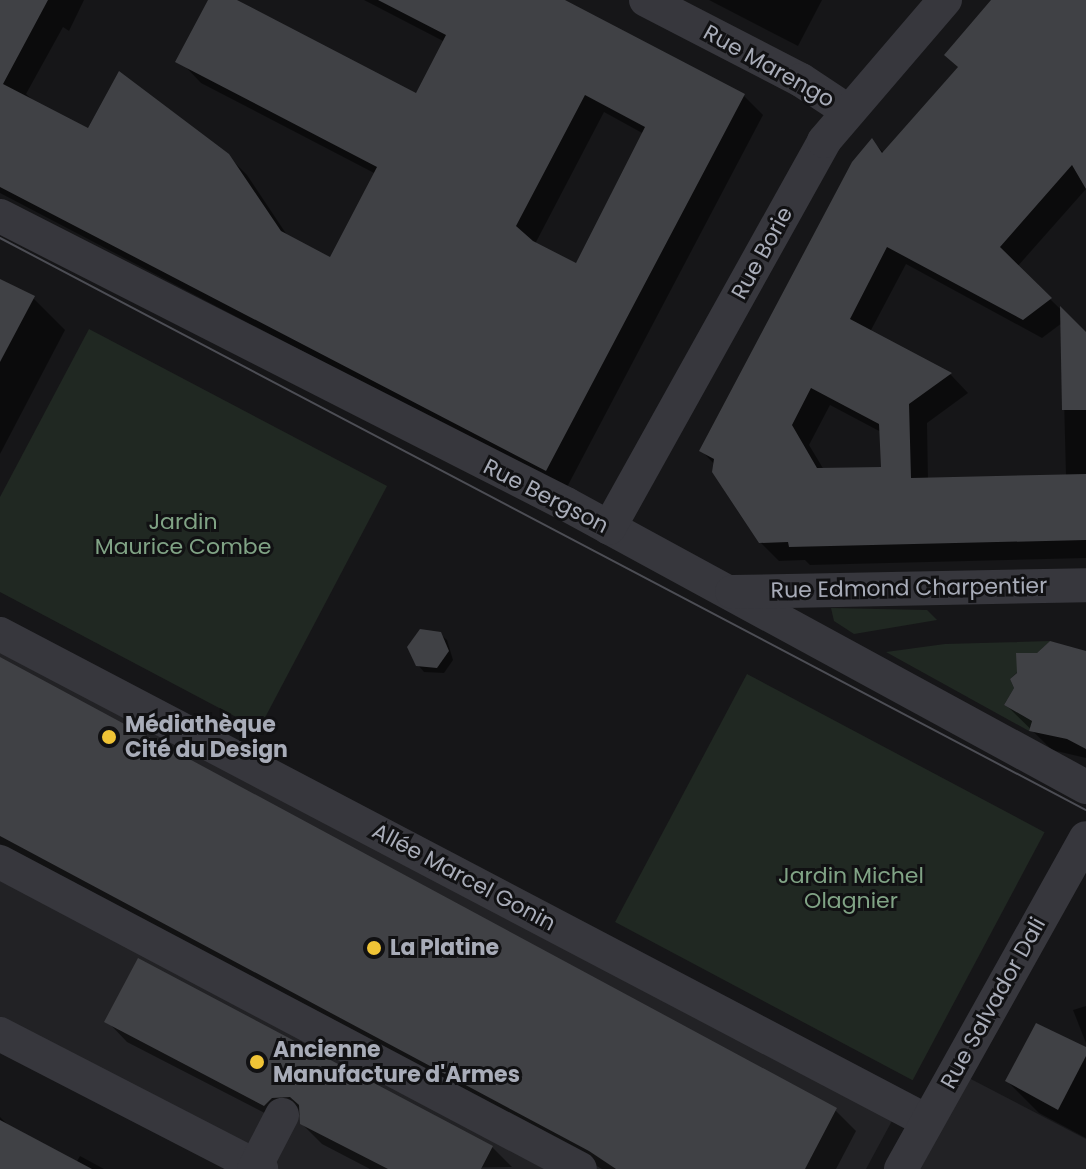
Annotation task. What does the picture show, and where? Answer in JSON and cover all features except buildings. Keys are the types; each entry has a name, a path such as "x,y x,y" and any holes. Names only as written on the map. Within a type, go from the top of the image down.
{"street":[{"name":"Rue Marengo","path":"646,0 801,80 848,111"},
{"name":"Rue Borie","path":"609,528 824,141 945,0"},
{"name":"Rue Bergson","path":"0,216 731,592 1086,787"},
{"name":"Rue Edmond Charpentier","path":"731,592 1086,585"},
{"name":"Allée Marcel Gonin","path":"0,634 927,1121"},
{"name":"Rue Salvador Dali","path":"901,1169 1086,838"},
{"path":"0,862 320,1044 580,1169"},
{"path":"0,1034 257,1168 282,1115"}],"shaded area":[{"path":"0,634 900,1106 866,1169 261,1169 0,1034"},
{"path":"967,1077 1086,1139 1086,1169 918,1169"}],"green space":[{"name":"Jardin Maurice Combe","path":"89,329 387,486 259,729 0,592 0,497"},
{"path":"831,608 927,610 937,620 854,634 834,621"},
{"path":"1050,641 1010,679 1014,688 1004,705 1032,721 1029,731 886,652 945,644"},
{"name":"Jardin Michel Olagnier","path":"747,674 1045,832 913,1080 615,922"}],"tram line":[{"path":"0,238 1086,810"}],"place":[{"name":"Médiathèque Cité du Design","path":"109,737"},
{"name":"La Platine","path":"374,948"},
{"name":"Ancienne Manufacture d'Armes","path":"257,1062"}]}
